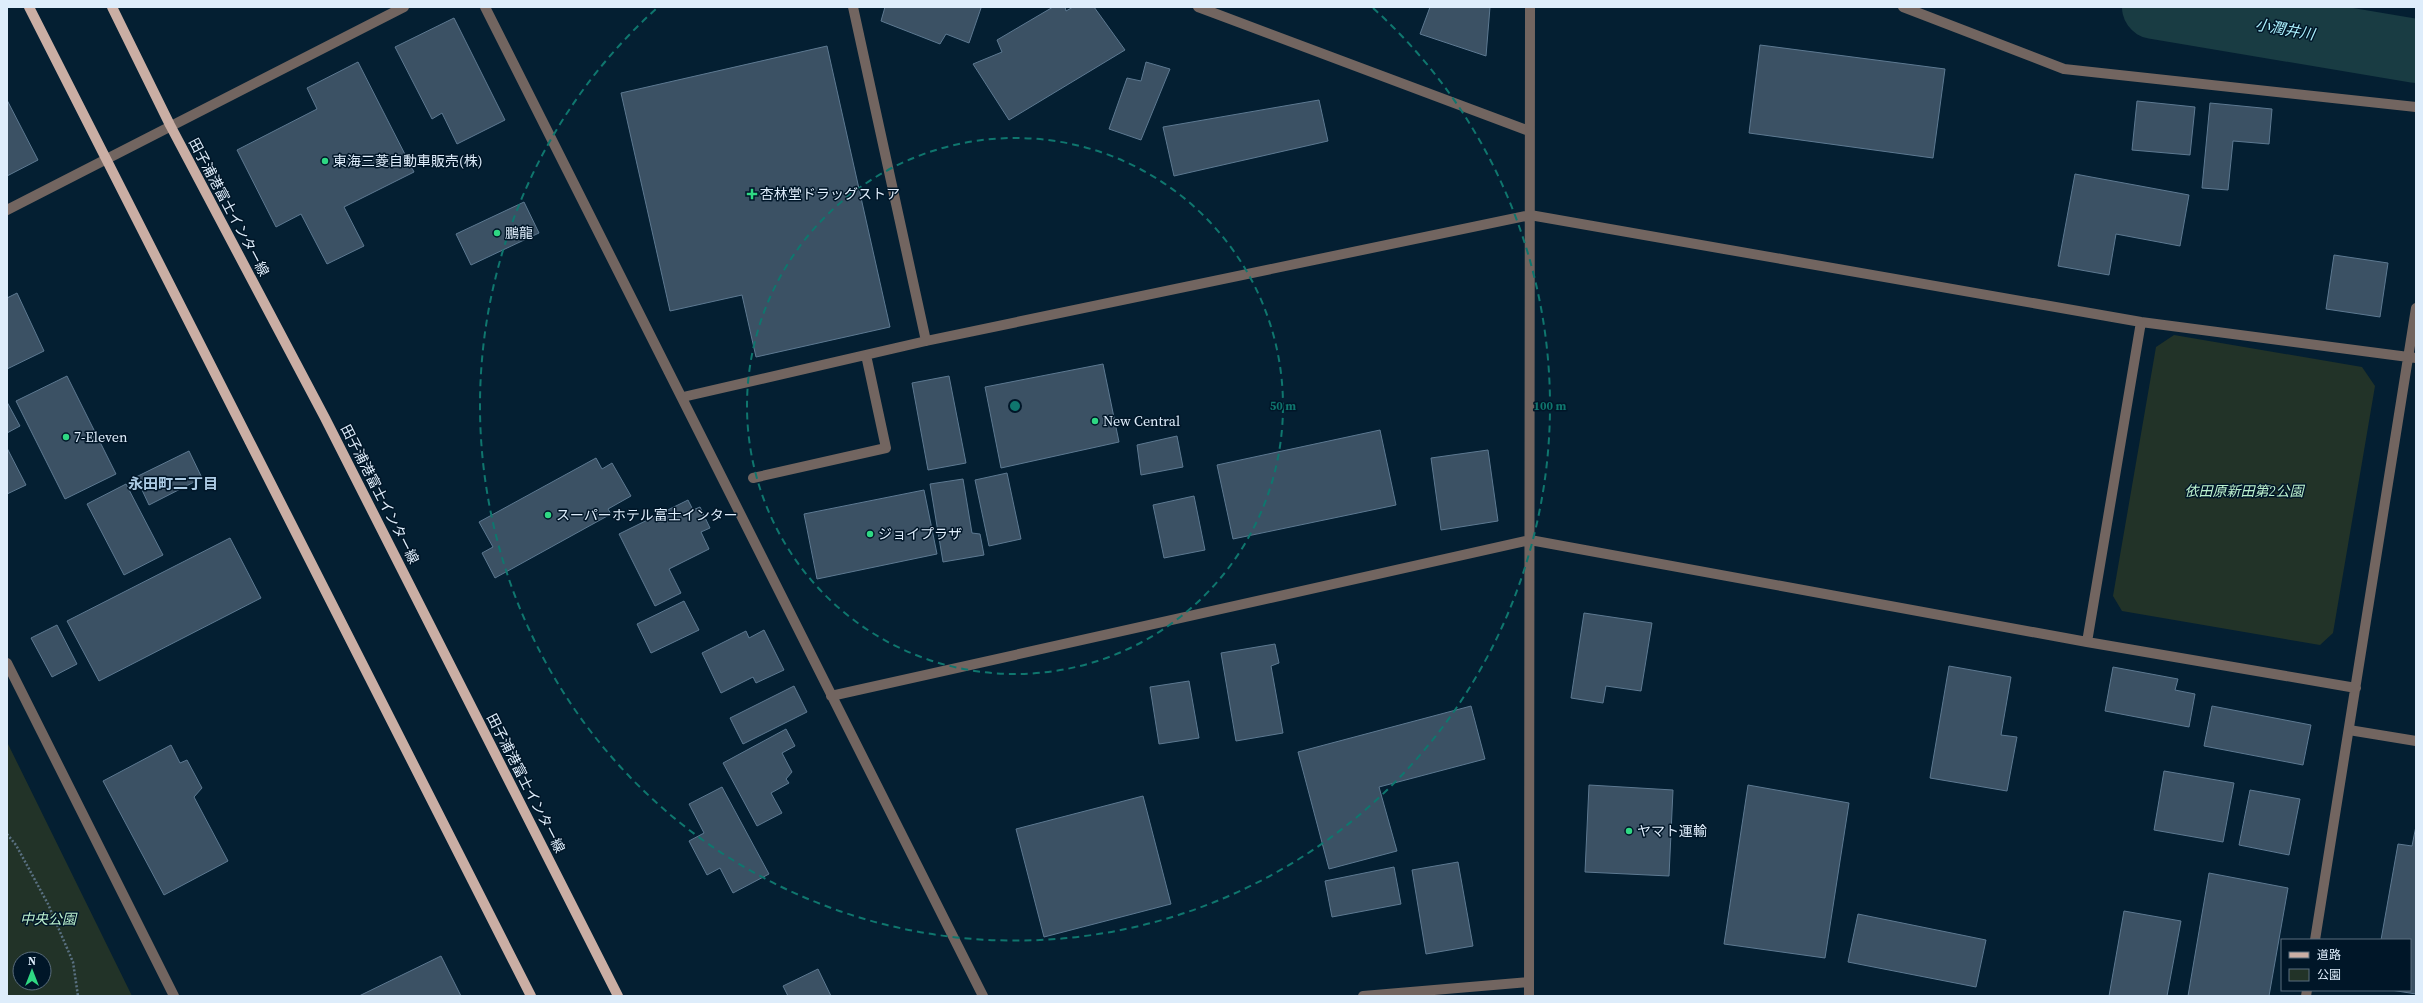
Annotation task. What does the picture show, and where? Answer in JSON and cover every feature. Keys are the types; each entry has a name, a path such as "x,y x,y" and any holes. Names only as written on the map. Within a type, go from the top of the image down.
{"main road":[{"path":"29,7 531,996"},
{"name":"田子浦港富士インター線","path":"112,7 170,125 325,418 618,996"}],"street":[{"path":"7,210 170,125 404,7"},
{"path":"485,7 683,396 831,696 984,996"},
{"path":"853,7 926,341"},
{"path":"1198,7 1529,131"},
{"path":"1529,996 1530,7"},
{"path":"1903,7 2064,69 2416,107"},
{"path":"683,396 926,341 1530,215 2141,322 2412,357"},
{"path":"2315,939 2412,357 2416,308"},
{"path":"2087,642 2141,322"},
{"path":"753,478 886,448 866,355"},
{"path":"831,696 1530,540 2087,642 2356,688"},
{"path":"7,663 174,996"},
{"path":"2349,730 2416,741"},
{"path":"1363,996 1529,982"}],"path":[{"path":"7,834 16,845 48,904 73,962 78,996"}],"green space":[{"name":"依田原新田第2公園","path":"2174,335 2362,367 2375,386 2333,633 2320,645 2122,611 2113,596 2156,347"},
{"name":"中央公園","path":"7,742 132,996 7,996"}],"building":[{"path":"885,7 981,8 969,43 946,34 940,44 881,21"},
{"path":"1053,7 1065,7 1066,11 1073,7 1094,7 1125,50 1009,120 973,64 1002,52 997,40"},
{"path":"1430,7 1490,7 1486,56 1420,34"},
{"path":"454,18 505,120 457,144 442,113 432,119 395,47"},
{"path":"1760,45 1945,69 1933,158 1749,133"},
{"name":"杏林堂ドラッグストア","path":"827,46 890,327 756,357 742,295 670,311 621,93"},
{"name":"東海三菱自動車販売(株)","path":"358,62 414,172 344,207 364,246 327,264 301,214 276,227 237,150 317,109 307,88"},
{"path":"1146,62 1170,69 1141,140 1109,129 1127,78 1141,81"},
{"path":"7,100 38,160 7,176"},
{"path":"1319,100 1328,141 1174,176 1163,127"},
{"path":"2137,101 2195,107 2190,155 2132,150"},
{"path":"2210,103 2272,109 2269,144 2233,141 2228,190 2202,188"},
{"path":"2075,174 2189,195 2180,246 2116,234 2109,275 2058,266"},
{"name":"鵬龍","path":"524,202 539,233 471,265 456,234"},
{"path":"2334,255 2388,263 2380,317 2326,309"},
{"path":"17,293 44,351 7,369 7,298"},
{"path":"1103,364 1119,442 1001,468 985,387"},
{"name":"7-Eleven","path":"67,376 116,474 65,499 16,401"},
{"path":"949,376 966,463 928,470 912,383"},
{"path":"7,402 20,426 7,433"},
{"path":"1380,430 1396,505 1233,539 1217,465"},
{"path":"1177,436 1183,467 1141,475 1137,445"},
{"path":"7,448 26,485 7,494"},
{"path":"1488,450 1498,521 1441,530 1431,458"},
{"path":"189,451 202,478 149,505 136,477"},
{"path":"596,458 602,469 612,463 631,496 608,509 611,514 495,578 482,553 493,547 479,522"},
{"path":"1007,473 1021,539 989,546 975,480"},
{"path":"963,479 972,533 980,534 984,555 943,562 930,484"},
{"path":"126,484 163,555 124,575 87,504"},
{"name":"ジョイプラザ","path":"924,490 937,554 817,579 804,514"},
{"path":"1194,496 1205,550 1164,558 1153,505"},
{"path":"688,500 693,510 700,507 710,528 701,532 709,549 669,569 681,593 655,606 619,534"},
{"path":"230,538 261,598 99,681 67,621"},
{"path":"684,601 699,630 651,653 637,624"},
{"path":"1584,613 1652,623 1641,691 1606,686 1603,703 1571,698"},
{"path":"57,625 77,664 52,677 31,638"},
{"path":"764,630 784,670 756,683 753,677 721,693 702,653 746,631 749,638"},
{"path":"1275,644 1279,663 1271,666 1283,733 1236,741 1221,653"},
{"path":"1949,666 2011,677 2001,735 2017,737 2007,791 1930,778"},
{"path":"2113,667 2178,679 2175,690 2195,694 2189,727 2105,711"},
{"path":"1189,681 1199,738 1159,744 1150,687"},
{"path":"794,686 807,712 743,744 730,718"},
{"path":"1471,706 1485,759 1379,787 1397,851 1329,869 1298,752"},
{"path":"2212,706 2311,725 2303,765 2204,746"},
{"path":"786,729 795,746 782,753 792,772 786,779 789,783 771,793 782,813 757,826 723,763"},
{"path":"171,745 180,763 187,760 202,788 194,797 228,861 164,895 103,781"},
{"path":"2164,771 2234,783 2223,842 2154,830"},
{"name":"ヤマト運輸","path":"1589,785 1673,790 1669,876 1585,872"},
{"path":"1748,785 1849,803 1825,958 1724,944"},
{"path":"722,787 769,874 733,893 720,868 707,875 689,841 704,833 689,804"},
{"path":"2250,790 2300,799 2289,855 2239,845"},
{"path":"1143,796 1171,904 1044,937 1016,829"},
{"path":"2416,826 2416,994 2397,991 2411,991 2411,939 2381,939 2398,844 2412,846"},
{"path":"1458,862 1473,946 1426,954 1412,870"},
{"path":"1394,867 1401,904 1332,917 1325,881"},
{"path":"2209,873 2288,888 2269,996 2188,996"},
{"path":"2124,911 2181,921 2167,996 2109,996"},
{"path":"1858,914 1986,940 1976,987 1848,962"},
{"path":"441,956 461,996 359,996"},
{"path":"818,969 831,996 788,996 783,986"}],"waterway":[{"name":"小潤井川","path":"2154,7 2416,51"}],"place":[{"name":"東海三菱自動車販売(株)","path":"325,161"},
{"name":"杏林堂ドラッグストア","path":"752,194"},
{"name":"鵬龍","path":"497,233"},
{"name":"New Central","path":"1095,421"},
{"name":"7-Eleven","path":"66,437"},
{"name":"スーパーホテル富士インター","path":"548,515"},
{"name":"ジョイプラザ","path":"870,534"},
{"name":"ヤマト運輸","path":"1629,831"}],"district":[{"name":"永田町二丁目","path":"173,483"}]}
